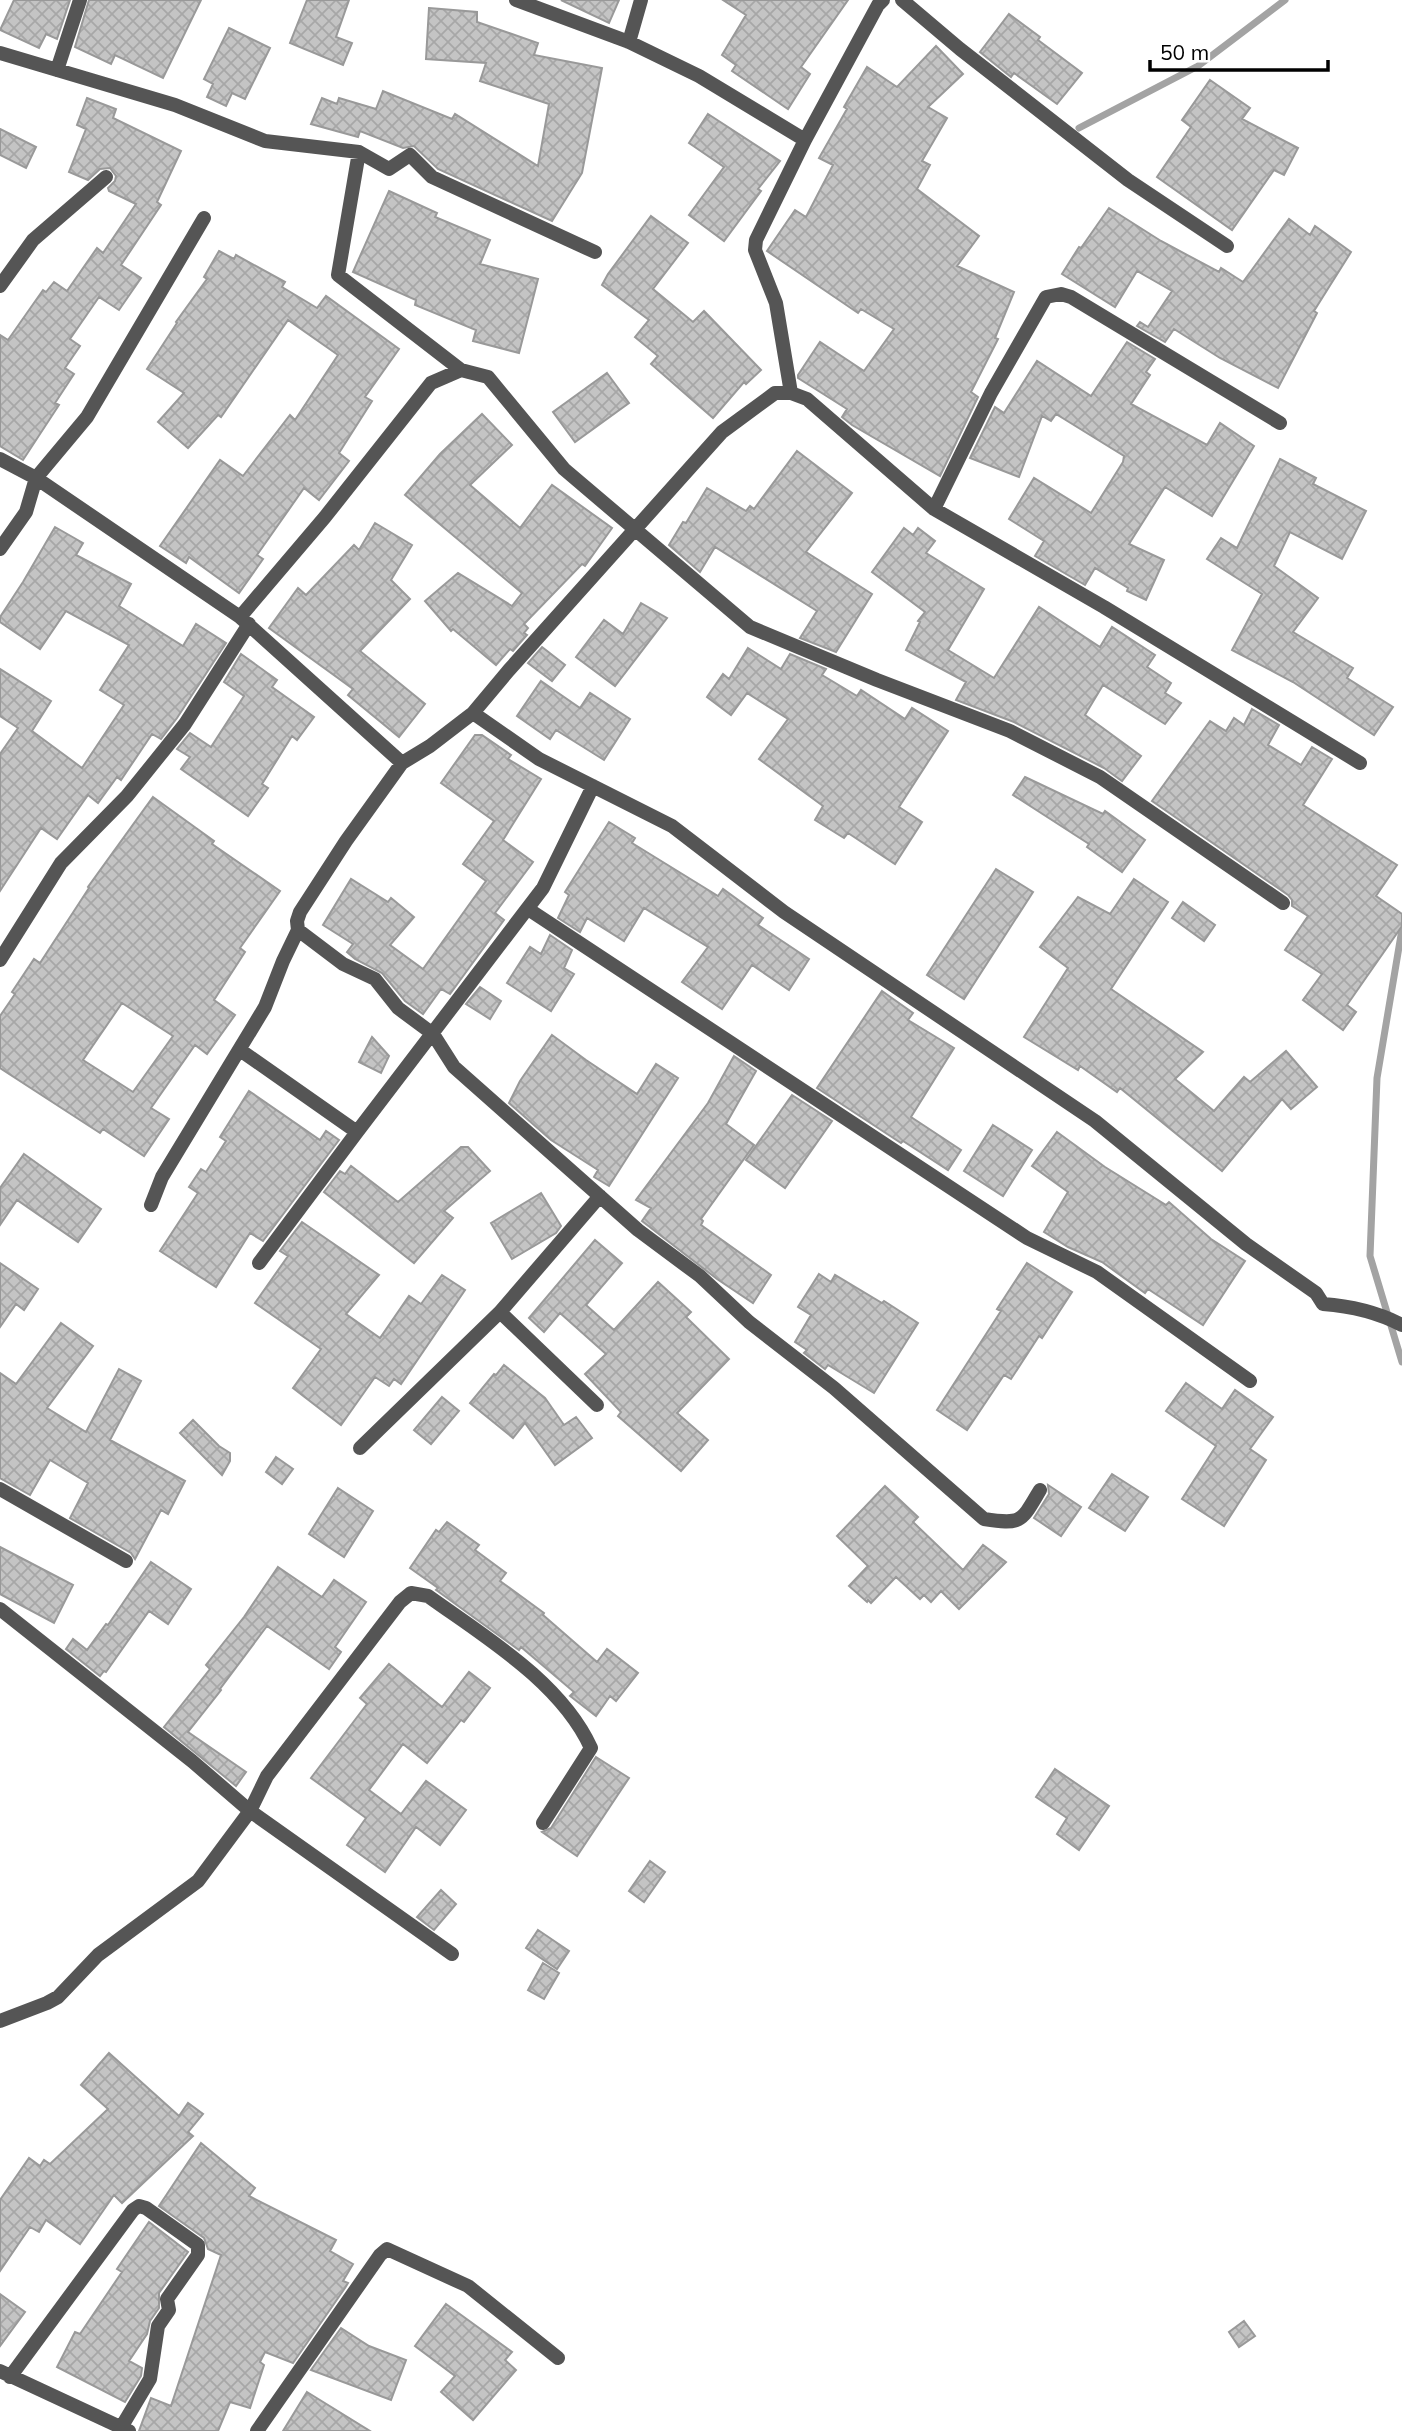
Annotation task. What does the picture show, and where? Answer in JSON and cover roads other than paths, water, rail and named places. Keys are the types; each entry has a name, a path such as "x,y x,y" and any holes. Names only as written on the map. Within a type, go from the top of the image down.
{"street":[{"path":"57,70 80,0"},
{"path":"516,0 629,41 699,76 804,141"},
{"path":"629,41 640,0"},
{"path":"791,393 776,303 755,250 756,240 804,141 883,0"},
{"path":"902,0 960,49 1128,180 1227,246"},
{"path":"0,53 175,105 265,141 359,152 389,169 410,155 432,177 595,252"},
{"path":"359,152 338,275 461,370 488,377 564,469 750,627 1010,731 1100,777 1283,903"},
{"path":"0,286 33,240 106,177"},
{"path":"0,549 26,512 36,478 87,417 204,218"},
{"path":"934,509 991,393 1046,297 1061,294 1071,297 1280,424"},
{"path":"0,960 61,863 127,796 185,724 244,620 431,383 461,370"},
{"path":"150,1205 162,1177 265,1007 298,930 300,912 346,841 402,763 430,746 473,713 722,432 775,393 791,393 807,400 934,509 1116,614 1360,763"},
{"path":"0,459 36,478 244,620 402,763"},
{"path":"473,713 539,759 672,826 784,912 1095,1121 1246,1244 1316,1293 1322,1303 1340,1304 1385,1316 1402,1325"},
{"path":"258,1264 543,888 593,786"},
{"path":"528,909 1027,1238 1097,1272 1251,1381"},
{"path":"298,930 343,964 375,979 398,1008 433,1034 454,1067 638,1230 700,1276 748,1322 834,1388 984,1519 1014,1522 1025,1515 1040,1490"},
{"path":"240,1050 356,1132"},
{"path":"360,1448 500,1312 600,1196"},
{"path":"500,1312 597,1405"},
{"path":"0,1489 126,1561"},
{"path":"0,2021 58,1997 97,1955 198,1881 250,1811 267,1776 400,1602 411,1593 428,1596 526,1665 582,1727 591,1748 543,1823"},
{"path":"0,1609 192,1761 250,1811 452,1954"},
{"path":"139,2206 146,2208 198,2245 198,2255 167,2299 169,2310 158,2326 150,2379 123,2430 5,2374 133,2210 139,2206"},
{"path":"257,2431 380,2255 387,2249 468,2286 558,2358"}],"waterway":[{"path":"1079,128 1198,66 1285,0"},
{"path":"1402,929 1377,1078 1370,1256 1402,1362"}]}
